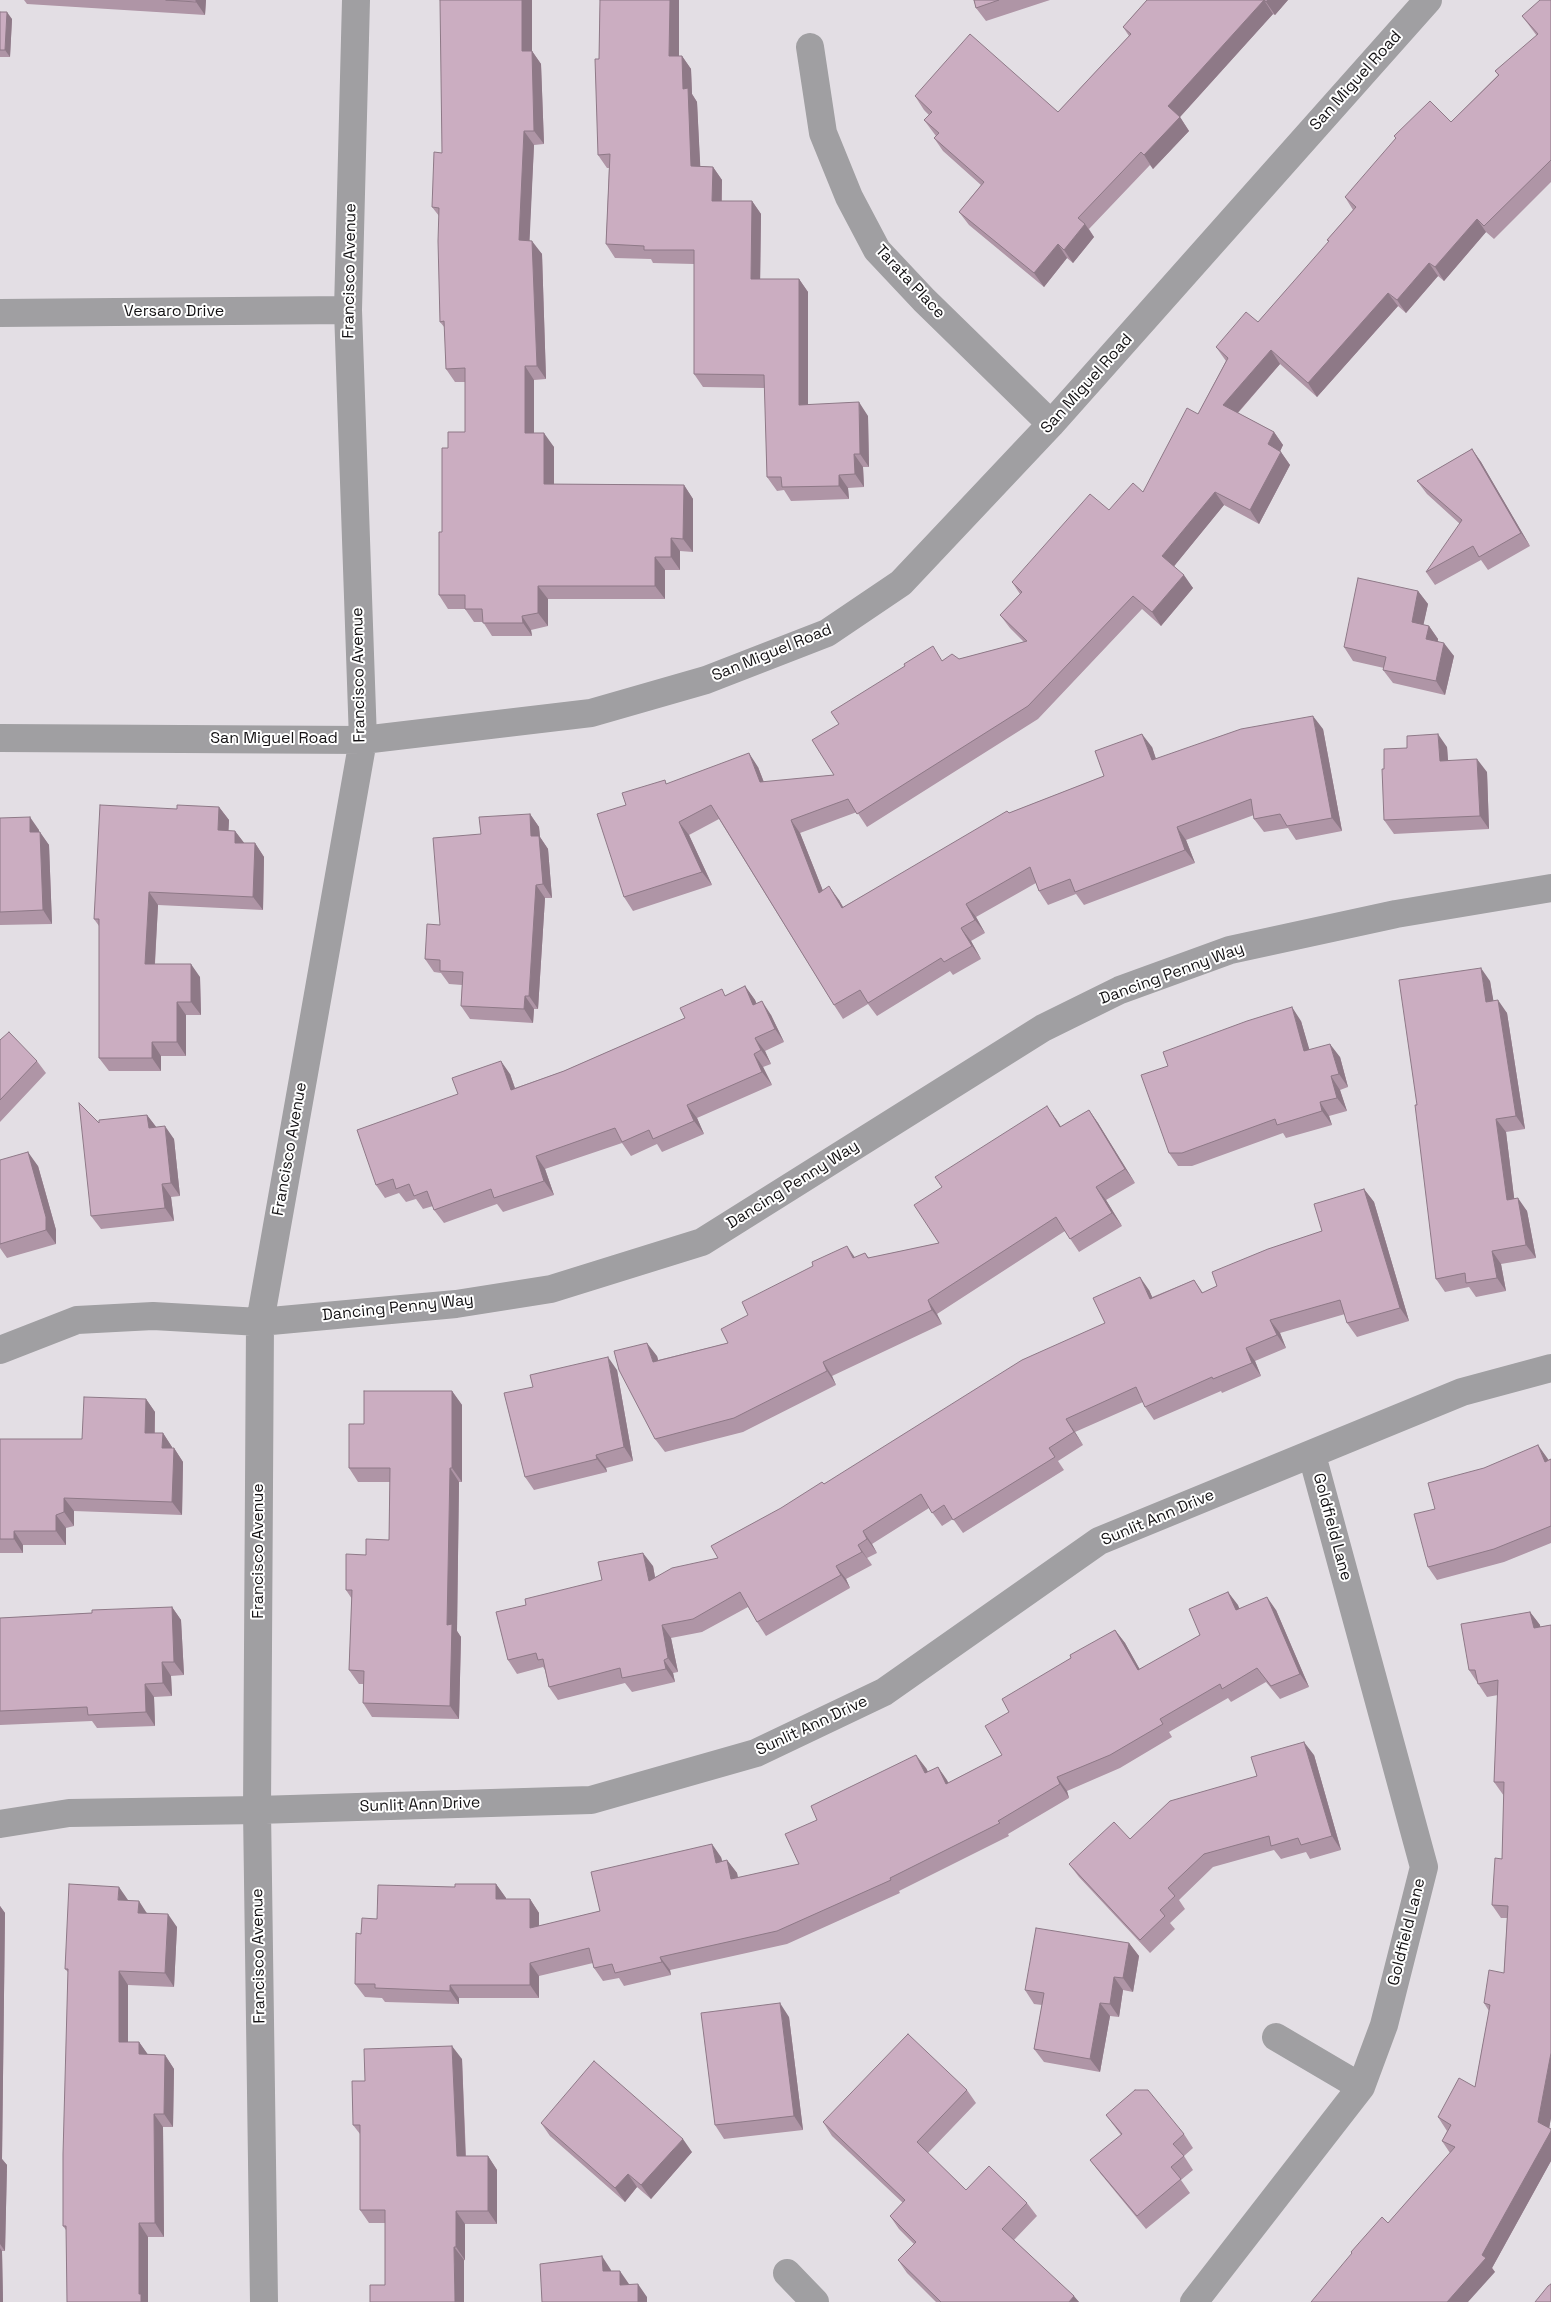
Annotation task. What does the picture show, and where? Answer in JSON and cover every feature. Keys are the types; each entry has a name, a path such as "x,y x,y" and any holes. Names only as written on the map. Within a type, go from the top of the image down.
{"street":[{"name":"Francisco Avenue","path":"264,2302 257,1810 260,1322 362,740 348,310 356,0"},
{"name":"San Miguel Road","path":"0,738 362,740 591,713 706,680 828,633 901,583 1051,424 1428,0"},
{"name":"Tarata Place","path":"810,47 823,133 849,197 877,250 924,300 1051,424"},
{"name":"Versaro Drive","path":"0,313 348,310"},
{"name":"Dancing Penny Way","path":"0,1350 78,1320 153,1316 260,1322 456,1304 551,1289 702,1242 1043,1028 1120,990 1230,950 1396,914 1551,888"},
{"name":"Sunlit Ann Drive","path":"0,1824 69,1813 257,1810 591,1800 756,1753 884,1692 1099,1541 1462,1392 1551,1368"},
{"name":"Goldfield Lane","path":"1194,2302 1362,2088 1384,2025 1424,1867 1312,1455"},
{"path":"1276,2038 1362,2088"},
{"path":"787,2273 815,2302"}],"building":[{"path":"166,0 196,0 196,2"},
{"path":"440,0 522,0 522,51 532,51 534,131 524,131 519,240 532,241 537,366 525,366 525,433 544,433 544,484 684,485 683,539 671,538 671,557 655,557 655,586 538,586 538,613 522,616 523,623 483,623 482,609 465,609 465,595 439,595 439,532 442,532 442,448 448,448 448,432 465,432 465,368 446,369 444,321 440,322 439,208 432,207 434,152 442,153"},
{"path":"600,0 670,0 669,56 682,56 683,89 688,88 691,166 713,167 712,201 752,201 751,279 799,279 799,405 859,402 860,454 854,454 855,474 839,475 839,486 782,487 781,477 767,477 764,375 694,374 694,250 644,250 644,246 606,244 610,154 598,155 595,59 599,59"},
{"path":"974,0 999,0 976,8"},
{"path":"1147,0 1264,0 1168,106 1180,117 1144,155 1141,152 1078,218 1085,224 1064,250 1058,244 1034,273 959,212 984,182 934,138 939,133 924,120 932,112 915,96 970,34 1058,112 1131,34 1123,27"},
{"path":"1540,0 1551,0 1551,160 1484,226 1477,219 1435,267 1429,263 1397,300 1388,293 1308,383 1271,350 1223,405 1274,432 1268,444 1281,452 1250,510 1215,492 1162,556 1184,575 1152,612 1133,596 1028,706 857,814 848,799 791,820 819,893 829,886 842,908 1007,811 1009,813 1104,776 1095,751 1142,734 1152,760 1241,729 1313,716 1332,818 1287,826 1280,814 1254,819 1251,799 1177,827 1185,850 1075,892 1070,879 1039,891 1030,867 966,904 975,920 961,928 972,946 944,962 941,958 868,1003 860,990 834,1005 711,805 679,822 702,872 624,897 597,814 626,805 622,793 665,780 666,784 749,753 760,782 834,775 812,740 839,724 831,712 905,666 904,664 933,646 942,661 952,654 959,659 1027,641 1000,615 1022,592 1012,582 1090,494 1109,510 1133,483 1143,492 1187,408 1198,414 1228,358 1216,347 1246,312 1258,322 1329,241 1327,240 1356,207 1345,197 1396,138 1394,136 1430,101 1451,122 1499,75 1495,71 1538,34 1522,16"},
{"path":"0,12 7,12 5,50 0,50"},
{"path":"1472,449 1521,533 1479,557 1473,546 1426,572 1462,520 1417,481"},
{"path":"1358,578 1418,591 1412,622 1429,626 1426,639 1444,643 1436,681 1383,670 1386,657 1344,647"},
{"path":"1438,734 1440,761 1477,759 1480,816 1384,820 1382,769 1384,769 1384,749 1407,748 1407,736"},
{"path":"100,805 177,809 177,805 219,807 218,830 235,831 235,843 255,843 253,897 149,892 145,964 191,964 191,1002 177,1002 177,1042 152,1042 152,1058 99,1058 99,919 94,919"},
{"path":"530,814 531,836 539,836 543,884 536,885 529,996 525,996 524,1009 461,1006 463,972 440,971 440,960 425,959 427,924 440,925 433,838 481,834 479,817"},
{"path":"30,817 30,832 40,832 43,910 0,912 0,818"},
{"path":"1481,968 1486,1002 1498,1000 1516,1116 1496,1119 1507,1200 1518,1198 1526,1245 1492,1251 1497,1278 1466,1283 1465,1273 1436,1279 1415,1105 1417,1105 1399,980"},
{"path":"745,986 753,1005 762,1001 775,1029 755,1038 761,1050 754,1054 762,1072 687,1105 694,1121 653,1139 649,1130 622,1142 615,1128 536,1156 544,1181 494,1198 491,1189 434,1210 427,1191 414,1196 409,1184 396,1189 393,1179 376,1185 357,1130 458,1094 452,1078 501,1061 511,1090 564,1071 685,1018 680,1008 722,989 725,996"},
{"path":"1292,1007 1304,1051 1330,1044 1339,1074 1331,1076 1337,1098 1320,1102 1322,1111 1277,1125 1275,1119 1182,1153 1169,1153 1141,1075 1168,1066 1163,1052 1247,1021"},
{"path":"9,1032 37,1061 0,1100 0,1040"},
{"path":"79,1103 99,1123 99,1120 147,1115 149,1128 165,1126 171,1183 162,1184 165,1208 91,1216"},
{"path":"1047,1106 1060,1127 1089,1110 1125,1169 1096,1187 1112,1213 1070,1239 1056,1217 928,1300 932,1310 823,1362 827,1371 734,1418 655,1439 619,1370 614,1351 647,1343 653,1362 728,1343 721,1329 748,1315 742,1302 813,1266 812,1262 847,1246 853,1258 865,1253 868,1258 939,1243 914,1205 942,1187 935,1177"},
{"path":"28,1152 46,1217 46,1230 0,1244 0,1160"},
{"path":"1364,1189 1400,1308 1347,1323 1340,1300 1270,1320 1277,1335 1246,1348 1252,1363 1213,1379 1212,1377 1145,1407 1136,1387 1066,1419 1074,1432 1049,1448 1055,1457 953,1520 944,1505 932,1513 921,1494 863,1531 867,1539 858,1545 862,1552 836,1566 841,1575 757,1622 740,1592 693,1619 662,1625 668,1658 664,1660 666,1669 622,1678 620,1668 549,1687 543,1659 538,1660 536,1653 508,1660 496,1612 526,1605 525,1599 602,1580 598,1562 643,1553 649,1581 672,1568 718,1558 711,1546 781,1508 822,1482 824,1484 1022,1360 1105,1323 1093,1298 1140,1277 1150,1299 1194,1280 1202,1293 1217,1286 1212,1272 1268,1249 1322,1231 1314,1204"},
{"path":"608,1357 624,1447 596,1455 597,1459 525,1477 504,1393 533,1387 530,1375"},
{"path":"364,1391 452,1391 452,1468 450,1468 447,1625 452,1624 450,1706 363,1703 364,1671 349,1670 352,1590 346,1590 346,1554 366,1555 366,1539 389,1540 390,1468 349,1468 349,1424 364,1424"},
{"path":"84,1397 146,1399 145,1433 163,1433 162,1448 174,1448 172,1502 64,1498 64,1512 56,1515 56,1531 14,1531 14,1539 0,1539 0,1439 82,1439"},
{"path":"1538,1445 1545,1462 1551,1459 1551,1526 1494,1549 1428,1567 1414,1514 1435,1509 1428,1483 1484,1468"},
{"path":"1228,1592 1236,1610 1267,1597 1300,1674 1271,1686 1257,1668 1222,1689 1220,1684 1160,1719 1163,1724 1110,1755 1057,1777 1060,1784 998,1821 1000,1823 890,1878 891,1880 777,1931 660,1957 662,1962 615,1973 612,1964 594,1968 589,1948 530,1963 530,1985 450,1985 450,1991 375,1988 375,1984 355,1984 356,1933 361,1934 362,1918 377,1919 378,1885 455,1887 455,1884 496,1884 496,1899 530,1899 530,1928 600,1911 591,1872 712,1844 716,1863 727,1860 731,1879 799,1864 785,1834 817,1820 811,1806 916,1755 925,1773 938,1767 946,1784 1002,1755 985,1726 1009,1712 1002,1699 1071,1658 1070,1655 1115,1630 1138,1670 1200,1635 1189,1609"},
{"path":"172,1607 174,1662 162,1662 163,1683 145,1684 146,1712 88,1715 87,1707 0,1711 0,1618 92,1613 92,1610"},
{"path":"1530,1612 1534,1628 1551,1625 1551,2053 1538,2122 1551,2129 1551,2131 1482,2255 1486,2258 1447,2302 1311,2302 1382,2217 1388,2223 1455,2147 1442,2141 1451,2125 1438,2117 1459,2078 1475,2087 1490,2005 1484,2003 1489,1970 1504,1973 1508,1906 1492,1905 1495,1858 1502,1859 1504,1782 1494,1782 1498,1680 1478,1684 1475,1670 1469,1670 1461,1624"},
{"path":"1304,1742 1332,1836 1301,1845 1298,1838 1271,1846 1269,1836 1204,1854 1168,1888 1175,1896 1160,1910 1165,1916 1140,1940 1069,1864 1114,1822 1130,1839 1170,1801 1257,1776 1251,1757"},
{"path":"69,1884 119,1887 118,1900 139,1901 138,1913 168,1914 165,1973 119,1971 119,2042 139,2042 139,2054 165,2055 164,2114 154,2114 155,2223 139,2223 139,2294 141,2294 141,2302 67,2302 66,2226 63,2226 63,2154 68,1969 65,1969"},
{"path":"1036,1928 1129,1943 1123,1978 1114,1977 1110,2004 1100,2003 1090,2059 1034,2049 1044,1993 1025,1990"},
{"path":"780,2003 794,2116 715,2125 701,2013"},
{"path":"908,2034 967,2090 917,2142 966,2190 989,2166 1027,2203 1002,2229 1074,2296 1069,2302 941,2302 898,2260 916,2242 890,2216 905,2200 823,2122"},
{"path":"452,2046 457,2156 488,2156 488,2211 456,2211 456,2247 454,2247 455,2302 370,2302 370,2285 385,2285 385,2210 360,2210 360,2125 353,2125 352,2081 365,2081 364,2049"},
{"path":"594,2061 683,2139 641,2185 628,2174 615,2188 541,2123"},
{"path":"1135,2090 1148,2090 1184,2134 1173,2144 1184,2156 1171,2167 1181,2179 1137,2216 1090,2160 1122,2134 1106,2115"},
{"path":"602,2256 603,2271 620,2271 620,2285 638,2284 638,2302 542,2302 540,2264"},
{"path":"1551,2284 1551,2302 1535,2302 1548,2286"}]}
